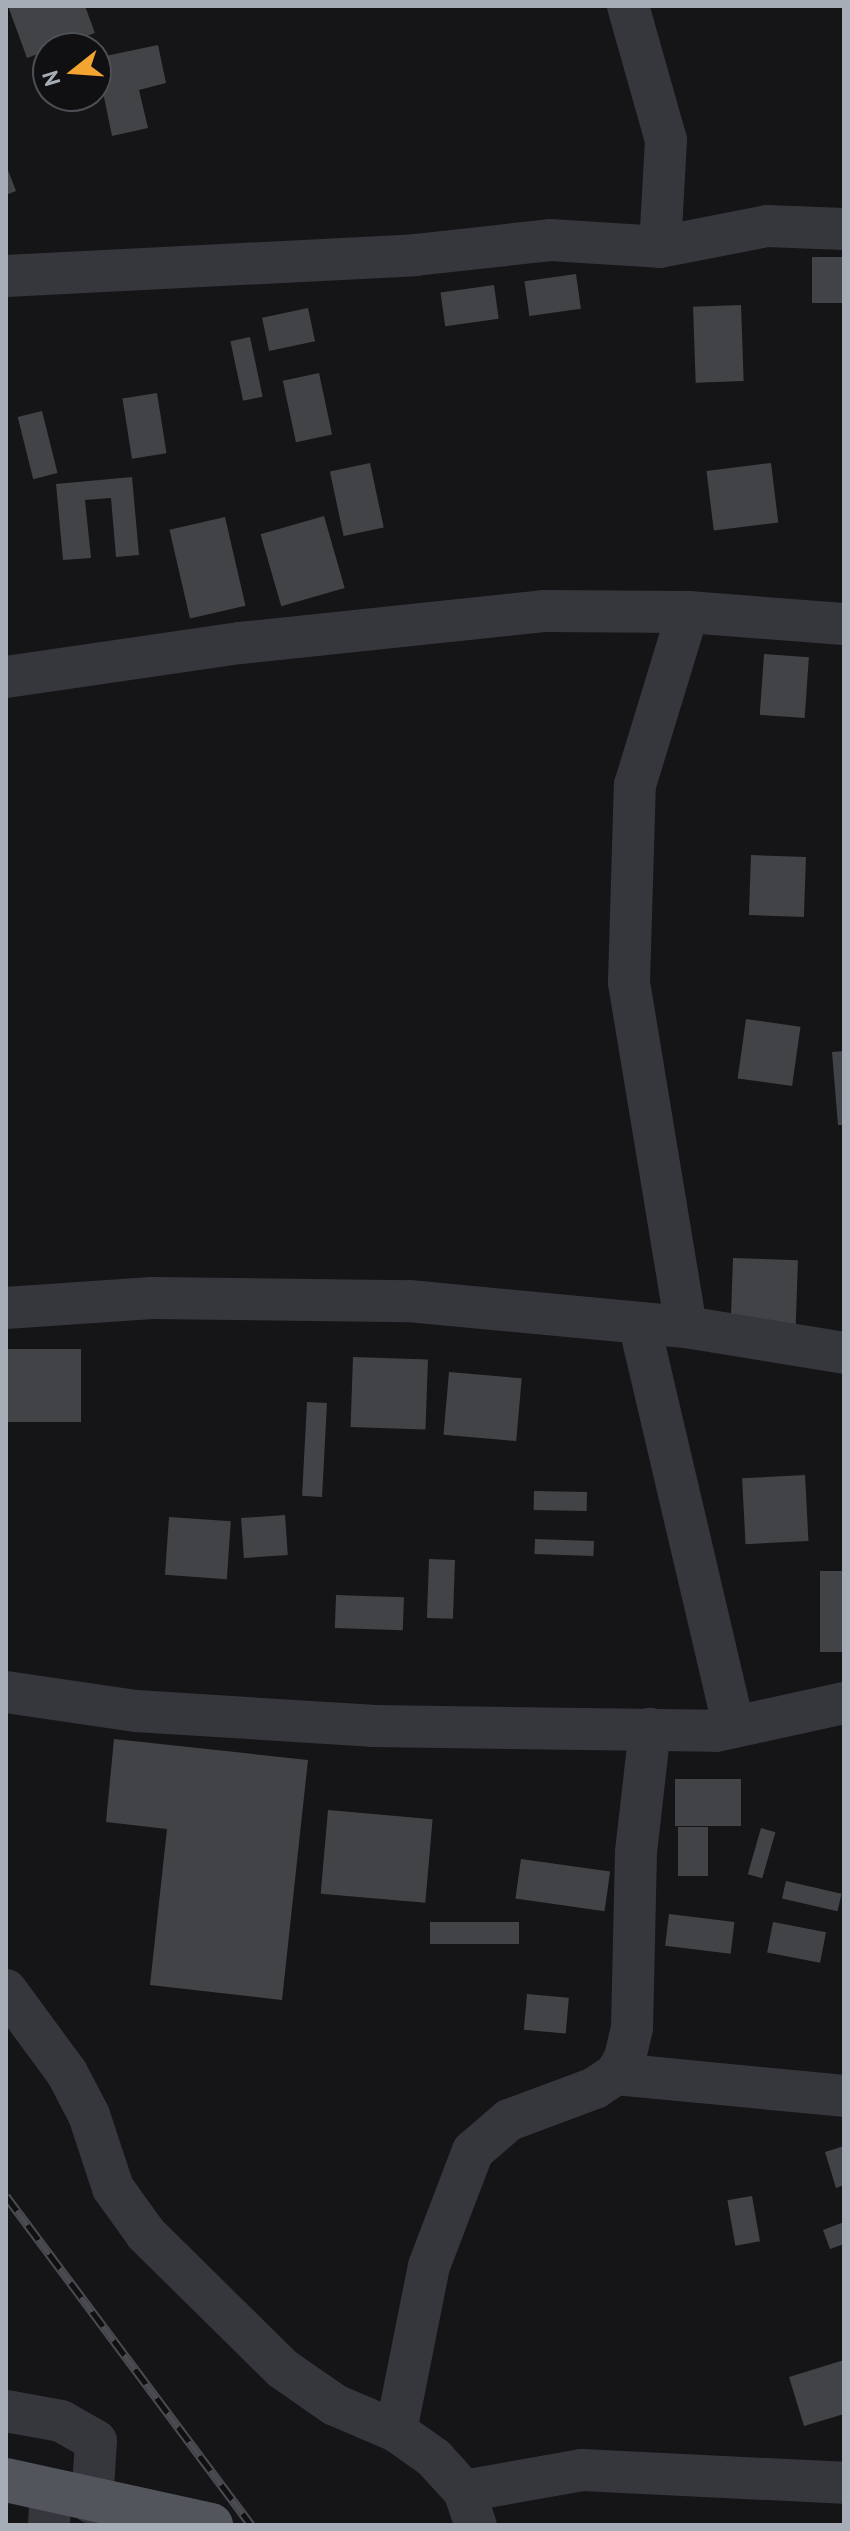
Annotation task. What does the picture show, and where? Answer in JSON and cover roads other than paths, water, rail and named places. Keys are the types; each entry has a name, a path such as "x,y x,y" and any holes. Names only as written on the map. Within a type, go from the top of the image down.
{"main road":[{"path":"6,2480 50,2509 92,2503 211,2525"}],"street":[{"path":"628,6 666,140 660,247"},
{"path":"6,276 415,255 550,240 660,247 767,226 844,229"},
{"path":"6,677 240,643 543,611 688,612 844,624"},
{"path":"686,1327 629,982 635,785 688,612"},
{"path":"6,1308 267,1297 409,1301 686,1327 844,1353"},
{"path":"639,1323 734,1727"},
{"path":"6,1692 136,1711 372,1726 734,1727 844,1703"},
{"path":"396,2431 429,2266 473,2151 509,2120 595,2088 616,2074 632,2028 636,1852 650,1729"},
{"path":"6,1990 67,2073 89,2115 113,2188 146,2234 283,2369 335,2405 396,2431 434,2458 470,2508 582,2470 844,2483"},
{"path":"616,2074 844,2096"},
{"path":"6,2411 61,2421 96,2441 92,2503"}],"railway":[{"path":"6,2196 251,2525"}]}
